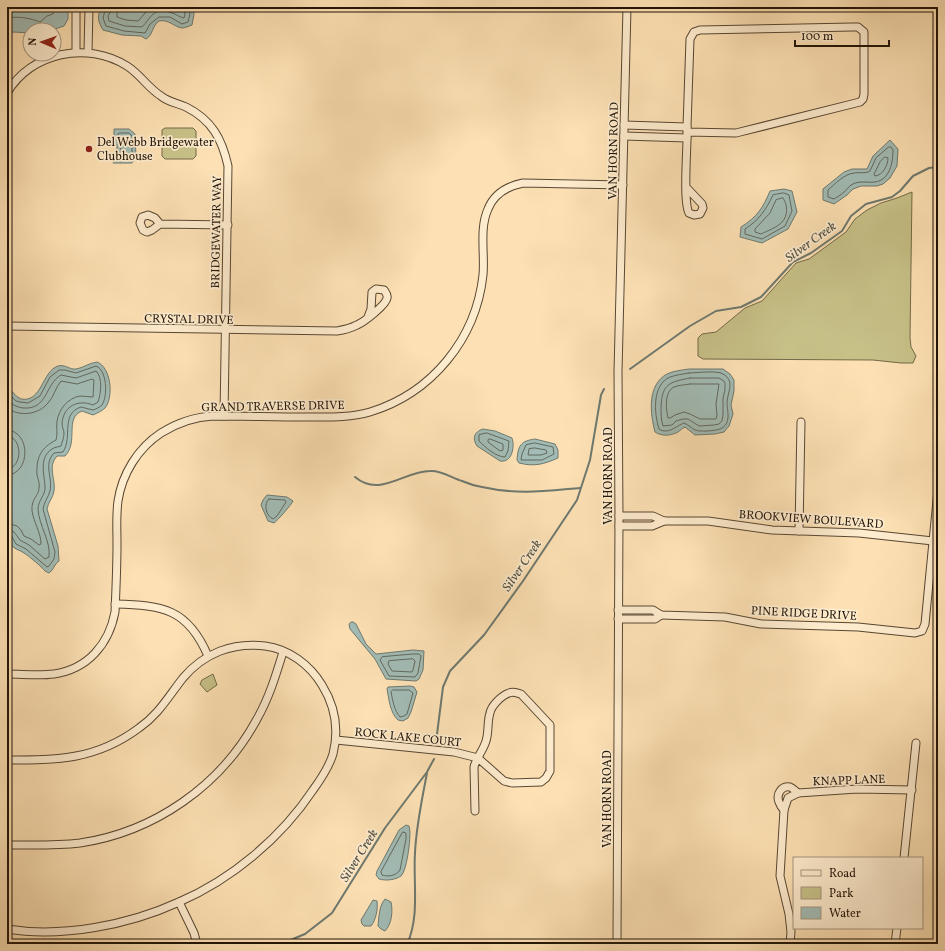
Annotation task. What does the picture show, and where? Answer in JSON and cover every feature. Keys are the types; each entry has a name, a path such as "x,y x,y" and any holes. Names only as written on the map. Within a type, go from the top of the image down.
{"street":[{"path":"76,7 76,52"},
{"path":"88,52 89,7"},
{"name":"VAN HORN ROAD","path":"616,944 620,516 618,378 627,7"},
{"path":"624,136 687,132 736,133 860,102 863,99 864,94 863,30 858,27 853,27 700,30 694,32 690,39 687,132 686,187"},
{"name":"BRIDGEWATER WAY","path":"7,93 22,75 38,63 56,56 76,52 88,52 106,56 128,66 161,97 194,112 205,120 213,129 223,146 228,166 224,416"},
{"path":"624,125 687,132"},
{"name":"GRAND TRAVERSE DRIVE","path":"7,674 54,674 69,670 86,661 100,648 108,635 113,621 115,604 118,504 122,486 137,455 158,435 176,424 198,417 346,416 379,409 408,395 430,379 443,366 461,341 470,324 479,298 483,277 485,217 490,203 500,193 508,187 523,183 623,185"},
{"path":"160,224 228,225"},
{"name":"CRYSTAL DRIVE","path":"7,326 337,331 348,329 359,324 368,317"},
{"path":"799,531 801,422"},
{"path":"936,541 938,490"},
{"name":"BROOKVIEW BOULEVARD","path":"620,516 653,516 664,521"},
{"name":"BROOKVIEW BOULEVARD","path":"619,526 652,526 664,521 708,521 772,530 859,533 936,541"},
{"name":"PINE RIDGE DRIVE","path":"618,610 653,610 662,615 725,617 762,624 858,626 915,633 922,631 925,624 936,541"},
{"path":"115,604 152,606 173,614 193,630 208,656"},
{"name":"PINE RIDGE DRIVE","path":"618,619 655,619 662,615"},
{"path":"7,760 51,760 76,757 98,751 138,729 154,716 194,666 208,656 228,648 242,645 268,647 283,652 307,666 324,689 333,707 336,725 336,740 332,758 307,800 266,845 213,885 180,902 128,920 90,928 53,931 7,929"},
{"path":"7,845 58,845 98,840 133,829 161,816 177,806 210,780 239,748 266,702 283,652"},
{"name":"ROCK LAKE COURT","path":"336,740 454,752 478,758 504,781 512,783 541,782 546,778 550,771 550,725 521,694 509,693 498,701 490,711 487,738 484,746 478,758 474,767 475,811"},
{"path":"904,857 916,743"},
{"path":"790,944 791,932 789,914 780,876 784,810 778,801 778,795 780,790 786,787 791,788 798,793"},
{"name":"KNAPP LANE","path":"784,810 788,798 798,793 857,789 912,790"},
{"path":"180,902 194,933 197,944"},
{"path":"895,944 897,929"}],"green space":[{"path":"165,128 193,128 196,131 196,156 193,159 165,159 162,156 162,130"},
{"path":"912,192 910,338 911,347 916,356 913,363 873,360 703,359 698,356 698,338 702,334 716,332 745,308 762,301 796,263 809,259 846,232 855,219 867,210 881,203"},
{"path":"213,674 217,685 207,692 200,684 202,680"}],"water":[{"path":"7,7 68,7 68,19 64,26 62,27 62,22 22,22 22,32 7,33"},
{"path":"103,7 193,7 194,14 192,25 184,28 166,21 159,21 146,39 141,36 122,35 103,30 98,18 99,12"},
{"path":"114,129 129,129 135,134 136,157 132,163 113,163 114,152 117,152 117,145 114,145"},
{"path":"890,140 898,149 897,166 890,178 883,184 877,186 861,186 853,189 834,204 823,200 823,189 844,172 852,169 867,169 873,156"},
{"path":"784,189 792,191 797,212 788,229 762,243 740,237 741,227 759,212 770,191"},
{"path":"97,362 102,365 108,376 110,383 110,397 105,408 99,412 93,415 82,411 77,414 72,425 71,444 69,450 65,456 57,456 54,460 52,469 54,491 47,509 58,546 59,561 49,573 26,554 12,546 9,538 8,498 10,448 7,441 7,388 19,398 28,399 38,392 48,374 58,366 76,369"},
{"path":"689,369 723,369 730,374 734,380 734,391 731,405 733,414 729,426 724,432 695,435 685,427 677,433 671,435 662,435 655,432 651,408 653,392 656,385 667,374"},
{"path":"483,429 495,431 512,438 513,450 512,454 507,460 500,461 477,446 474,438 478,432"},
{"path":"535,439 555,444 558,450 558,458 539,464 530,465 519,463 517,460 517,455 519,447 526,441"},
{"path":"267,495 287,497 293,501 274,523 268,521 261,505"},
{"path":"351,622 356,624 366,644 376,654 413,650 424,651 423,670 419,679 416,681 386,679 375,659 350,629 349,624"},
{"path":"388,687 414,687 417,692 411,712 408,718 403,721 398,720 392,710 387,689"},
{"path":"406,825 409,826 410,836 407,860 403,873 401,876 393,879 379,879 376,875 377,871 399,830"},
{"path":"385,899 391,902 392,909 391,921 385,931 378,926 380,908"},
{"path":"373,900 377,901 377,911 373,924 371,926 364,926 361,920"}],"waterway":[{"name":"Silver Creek","path":"630,369 690,326 716,311 741,307 761,297 793,262 811,253 842,231 851,216 866,204 892,197 900,191 913,176 929,168 938,167"},
{"name":"Silver Creek","path":"436,742 443,687 450,671 484,635 523,581 577,500 590,460 601,395 604,389"},
{"path":"355,477 364,483 374,485 392,482 420,472 434,471 475,485 508,491 531,492 580,488"},
{"name":"Silver Creek","path":"281,944 305,934 332,913 385,828 427,772 434,759"},
{"path":"407,944 411,934 415,911 416,843 427,773"}],"place":[{"name":"Del Webb Bridgewater Clubhouse","path":"89,149"}]}
